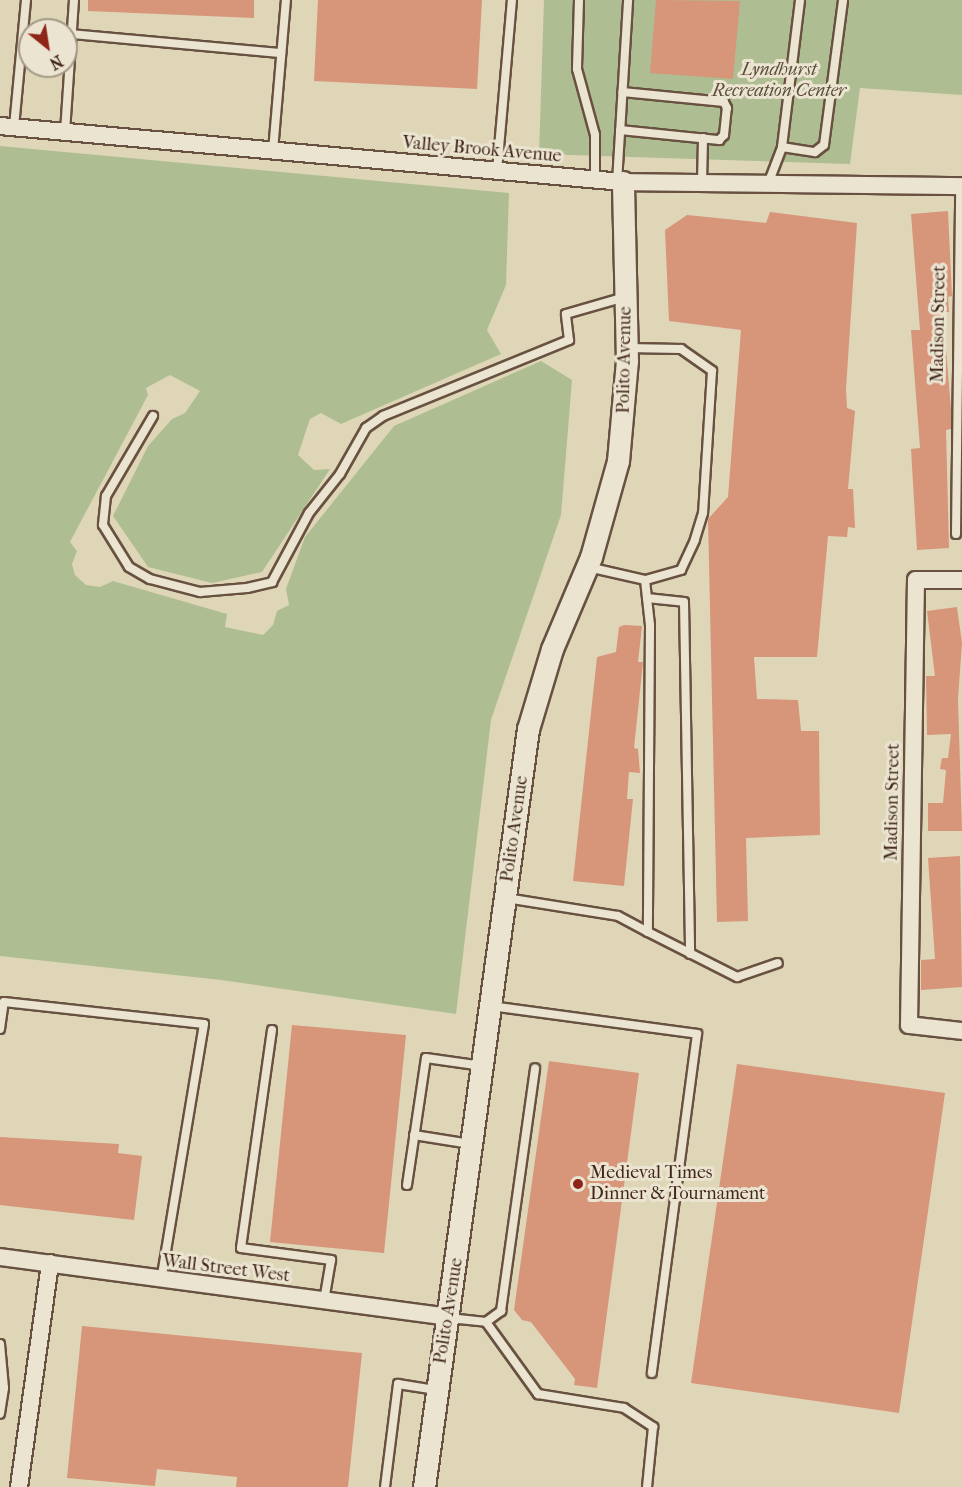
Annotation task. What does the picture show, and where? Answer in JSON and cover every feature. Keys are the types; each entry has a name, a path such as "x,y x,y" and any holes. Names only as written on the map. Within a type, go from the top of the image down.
{"street":[{"name":"Valley Brook Avenue","path":"7,127 620,182 961,186"},
{"name":"Polito Avenue","path":"424,1487 528,729 539,685 587,567 618,461 627,348 620,182"},
{"name":"Madison Street","path":"962,580 916,580 909,1025 962,1031"},
{"name":"Wall Street West","path":"0,1257 447,1317"},
{"path":"19,1487 50,1263"}],"lane":[{"path":"7,127 26,0"},
{"path":"72,18 74,0"},
{"path":"273,151 286,0"},
{"path":"497,171 512,0"},
{"path":"579,0 577,69 595,135 595,180"},
{"name":"Polito Avenue","path":"620,182 620,130 628,0"},
{"path":"768,184 782,147 800,0"},
{"path":"782,147 816,152 824,145 843,0"},
{"path":"78,35 281,53"},
{"path":"64,132 68,78"},
{"path":"620,130 722,139 728,108 724,102 622,92"},
{"path":"702,183 704,138"},
{"name":"Madison Street","path":"956,534 961,186"},
{"path":"153,416 106,496 103,525 129,567 150,579 201,592 222,594 272,582 309,513 340,474 366,428 384,416 569,340 566,314 626,296"},
{"path":"587,567 645,580 681,570 695,540 703,513 712,371 681,349 627,348"},
{"path":"645,580 647,598 648,932"},
{"path":"647,598 684,602 690,954"},
{"path":"505,897 618,916 737,977 778,963"},
{"path":"0,1029 2,1002 204,1024 161,1280"},
{"path":"490,1006 698,1034 652,1373"},
{"path":"272,1030 241,1248 331,1260 324,1302"},
{"path":"407,1185 426,1058 482,1066"},
{"path":"447,1317 486,1322 501,1311 535,1068"},
{"path":"414,1135 472,1144"},
{"path":"486,1322 538,1394 624,1408 653,1427 648,1487"},
{"path":"0,1344 4,1388 0,1414"},
{"path":"385,1487 398,1384 437,1390"}],"green space":[{"name":"Lyndhurst Recreation Center","path":"544,0 962,0 962,95 860,88 850,164 539,154"},
{"path":"0,146 509,193 506,285 487,330 501,354 341,424 321,413 310,419 298,455 314,470 330,469 262,572 212,583 148,567 113,516 148,446 172,419 185,413 200,391 170,375 146,388 148,395 70,542 77,551 72,564 75,575 86,585 100,587 113,581 227,614 225,627 263,635 273,625 277,611 289,605 286,589 305,537 394,426 541,361 572,380 561,515 491,720 456,1014 221,980 0,956"}],"building":[{"path":"88,0 254,0 254,18 88,11"},
{"path":"318,0 482,0 477,89 314,81"},
{"name":"Lyndhurst Recreation Center","path":"656,0 740,1 733,79 650,73"},
{"path":"948,211 952,296 948,297 949,312 943,312 951,410 951,429 946,430 949,548 917,550 911,449 920,448 911,330 920,330 911,214"},
{"path":"770,212 857,223 846,389 847,408 855,411 848,489 853,489 855,528 848,527 847,537 828,536 817,657 754,657 757,699 798,700 801,731 819,731 820,835 746,838 748,921 717,922 708,519 728,497 741,330 669,321 665,230 687,215 766,223"},
{"path":"957,607 962,643 958,699 962,831 928,831 928,803 943,803 946,770 940,769 942,758 948,758 951,734 927,735 926,676 935,676 927,611"},
{"path":"642,626 638,662 643,662 634,748 638,749 640,773 629,772 627,799 633,799 624,886 573,881 597,657 616,652 619,627"},
{"path":"960,856 962,987 921,990 921,960 935,959 928,858"},
{"path":"292,1025 406,1035 384,1253 270,1242"},
{"name":"Medieval Times Dinner & Tournament","path":"549,1061 639,1073 597,1388 574,1385 575,1379 531,1322 522,1320 514,1310"},
{"path":"737,1064 945,1093 899,1413 691,1383"},
{"path":"0,1137 119,1144 118,1153 142,1156 134,1220 0,1205"},
{"path":"82,1326 362,1353 348,1487 236,1487 237,1477 157,1469 155,1486 67,1478"}],"place":[{"name":"Medieval Times Dinner & Tournament","path":"578,1184"}]}
